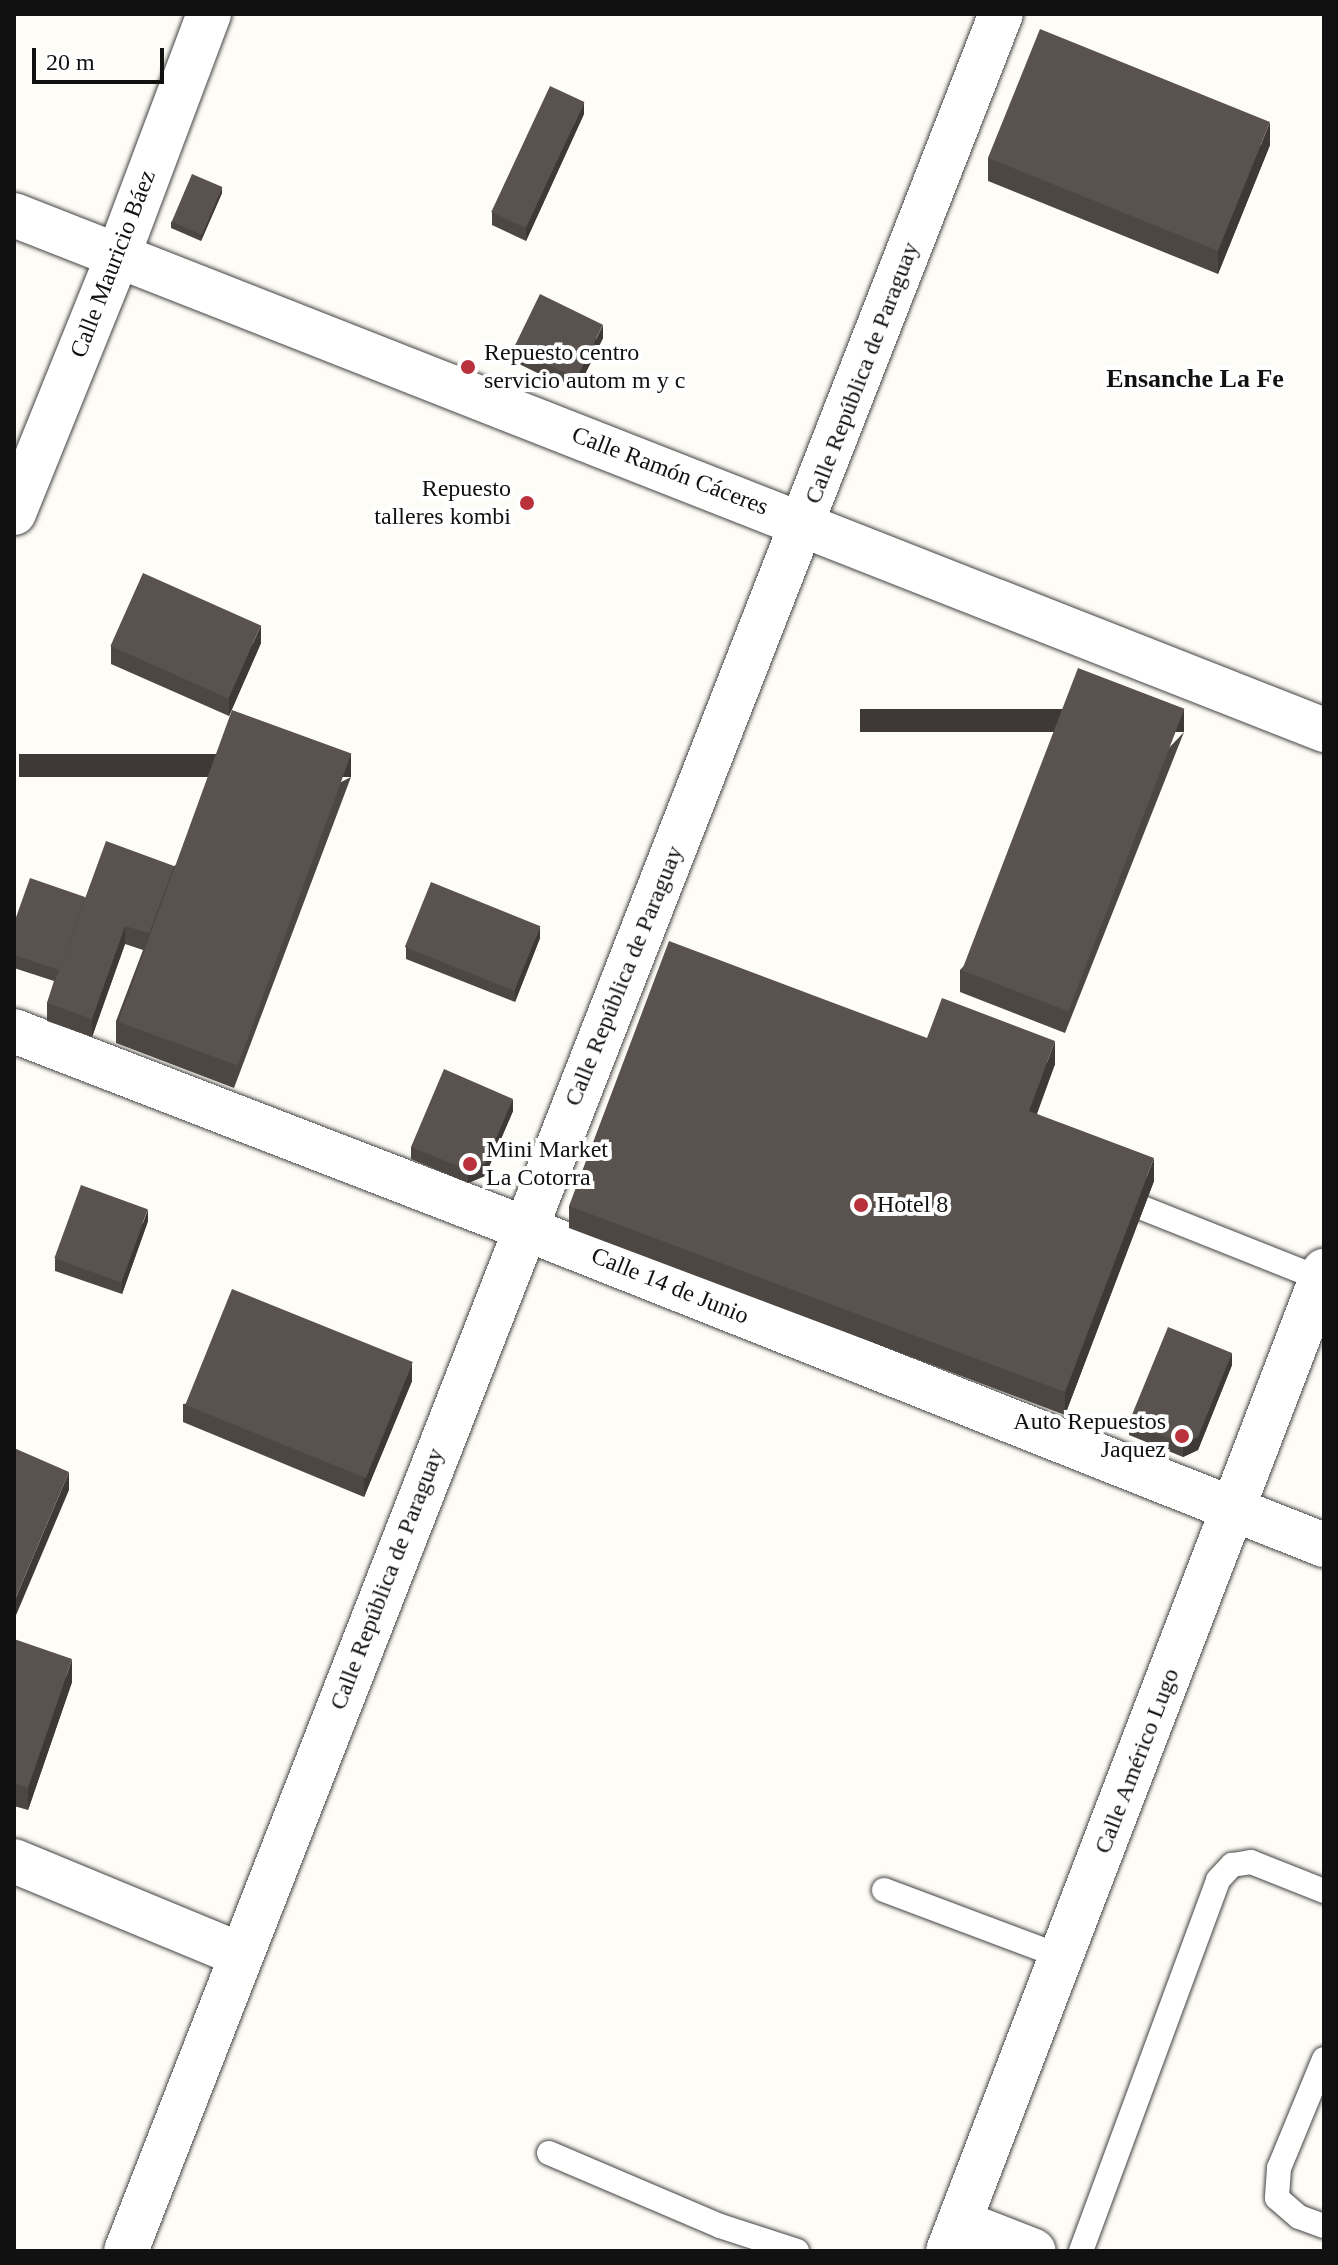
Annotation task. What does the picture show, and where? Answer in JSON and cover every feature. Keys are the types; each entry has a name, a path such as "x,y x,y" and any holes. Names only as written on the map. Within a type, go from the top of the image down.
{"street":[{"name":"Calle Mauricio Báez","path":"14,513 118,256 209,14"},
{"name":"Calle República de Paraguay","path":"126,2251 239,1954 1001,14"},
{"name":"Calle Ramón Cáceres","path":"14,215 1324,730"},
{"name":"Calle 14 de Junio","path":"14,1031 524,1228 1324,1545"},
{"name":"Calle Américo Lugo","path":"954,2236 1322,1275"},
{"path":"14,1861 239,1954"},
{"path":"954,2236 1034,2251"}],"lane":[{"path":"1098,1190 1125,1210 1322,1275"},
{"path":"1081,2251 1218,1880 1232,1865 1251,1862 1324,1891"},
{"path":"884,1890 1062,1957"},
{"path":"1324,2059 1279,2168 1277,2198 1299,2217 1324,2226"},
{"path":"549,2153 720,2226 797,2251"}],"building":[{"path":"1040,29 1270,122 1218,251 988,158"},
{"path":"550,86 584,102 526,228 491,212"},
{"path":"192,174 222,187 202,235 172,222"},
{"path":"540,294 603,325 577,379 514,348"},
{"path":"143,573 261,625 228,699 110,646"},
{"path":"1078,668 1184,709 1068,1011 962,970"},
{"path":"232,710 351,753 238,1065 118,1022"},
{"path":"106,841 174,866 149,933 125,926 92,1019 47,1003"},
{"path":"30,878 85,897 59,970 14,955 14,923"},
{"path":"431,882 540,926 514,991 405,947"},
{"name":"Hotel 8","path":"669,941 927,1038 942,998 1055,1041 1029,1111 1154,1158 1065,1392 569,1206"},
{"path":"444,1069 513,1099 485,1164 468,1170 411,1147"},
{"path":"81,1185 148,1209 121,1283 54,1258"},
{"path":"232,1289 413,1362 366,1478 185,1405"},
{"path":"1168,1327 1232,1353 1198,1437 1183,1444 1129,1422"},
{"path":"14,1448 69,1472 14,1602"},
{"path":"14,1639 72,1659 28,1788 14,1783"}],"place":[{"name":"Repuesto centro servicio autom m y c","path":"468,367"},
{"name":"Repuesto talleres kombi","path":"527,503"},
{"name":"Mini Market La Cotorra","path":"470,1164"},
{"name":"Hotel 8","path":"861,1205"},
{"name":"Auto Repuestos Jaquez","path":"1182,1436"}],"district":[{"name":"Ensanche La Fe","path":"1195,379"}]}
